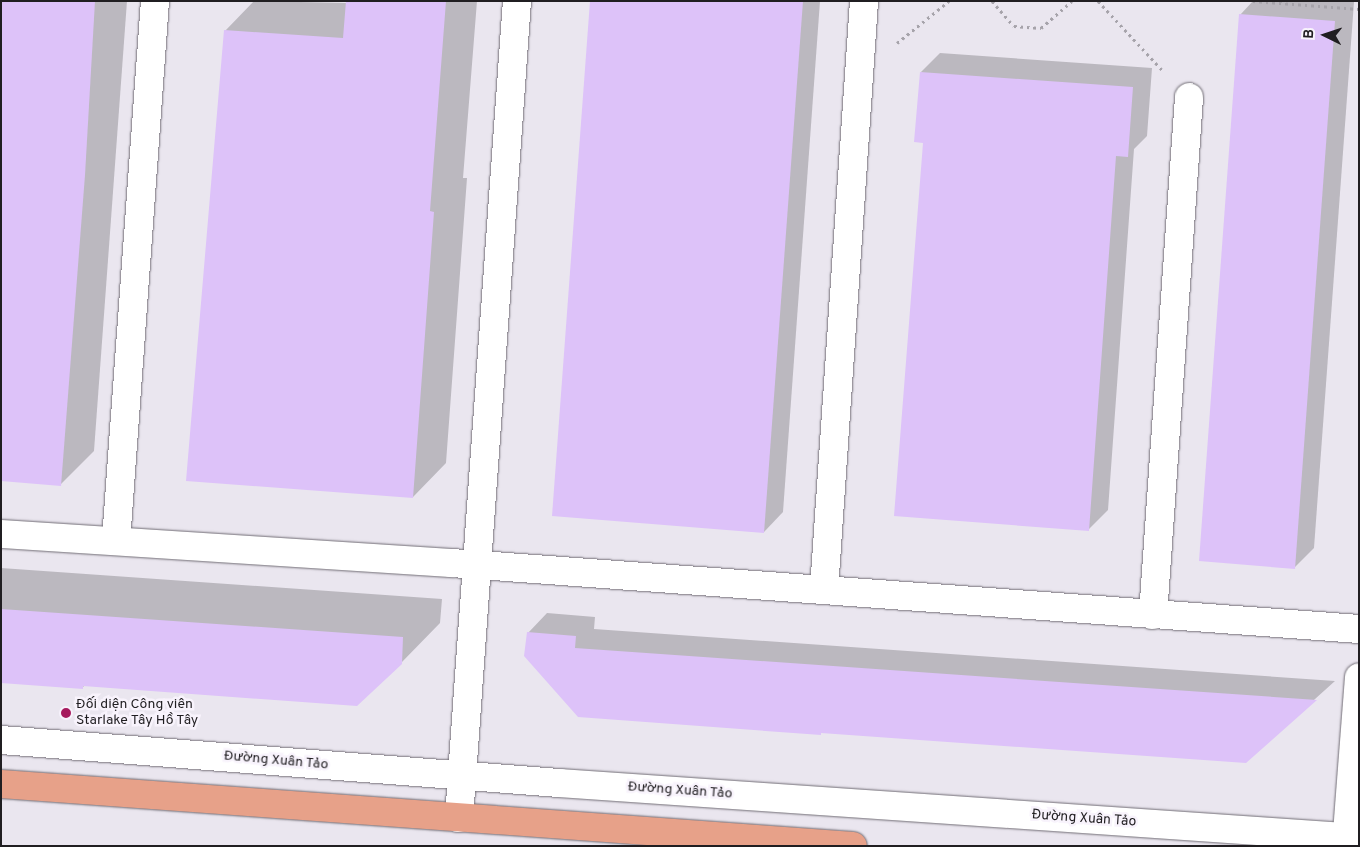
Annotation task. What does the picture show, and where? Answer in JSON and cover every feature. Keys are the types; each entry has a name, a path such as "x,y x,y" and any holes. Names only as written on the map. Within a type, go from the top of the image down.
{"main road":[{"path":"1,784 853,846"}],"street":[{"path":"116,541 154,1"},
{"path":"459,818 517,1"},
{"path":"824,590 864,1"},
{"path":"1153,614 1189,97"},
{"path":"1,534 478,565 1359,629"},
{"path":"1350,840 1359,678"},
{"name":"Đường Xuân Tảo","path":"1,740 462,774 569,784 1350,840"}],"path":[{"path":"894,44 948,1"},
{"path":"992,1 1014,26 1041,28 1072,1"},
{"path":"1098,1 1189,97"},
{"path":"1253,1 1359,9"}],"building":[{"path":"1,1 95,1 85,175 61,486 1,481"},
{"path":"346,1 446,1 430,211 434,212 413,498 186,481 224,30 343,38"},
{"path":"590,1 803,1 764,533 552,516"},
{"path":"1239,14 1335,21 1295,569 1199,561"},
{"path":"920,72 1133,87 1128,157 1116,156 1089,531 894,516 923,143 914,142"},
{"path":"1,609 403,637 402,664 357,706 83,686 83,689 1,683"},
{"path":"527,632 576,636 575,648 1317,700 1246,763 578,717 524,656"}],"place":[{"name":"Đối diện Công viên Starlake Tây Hồ Tây","path":"66,713"}]}
